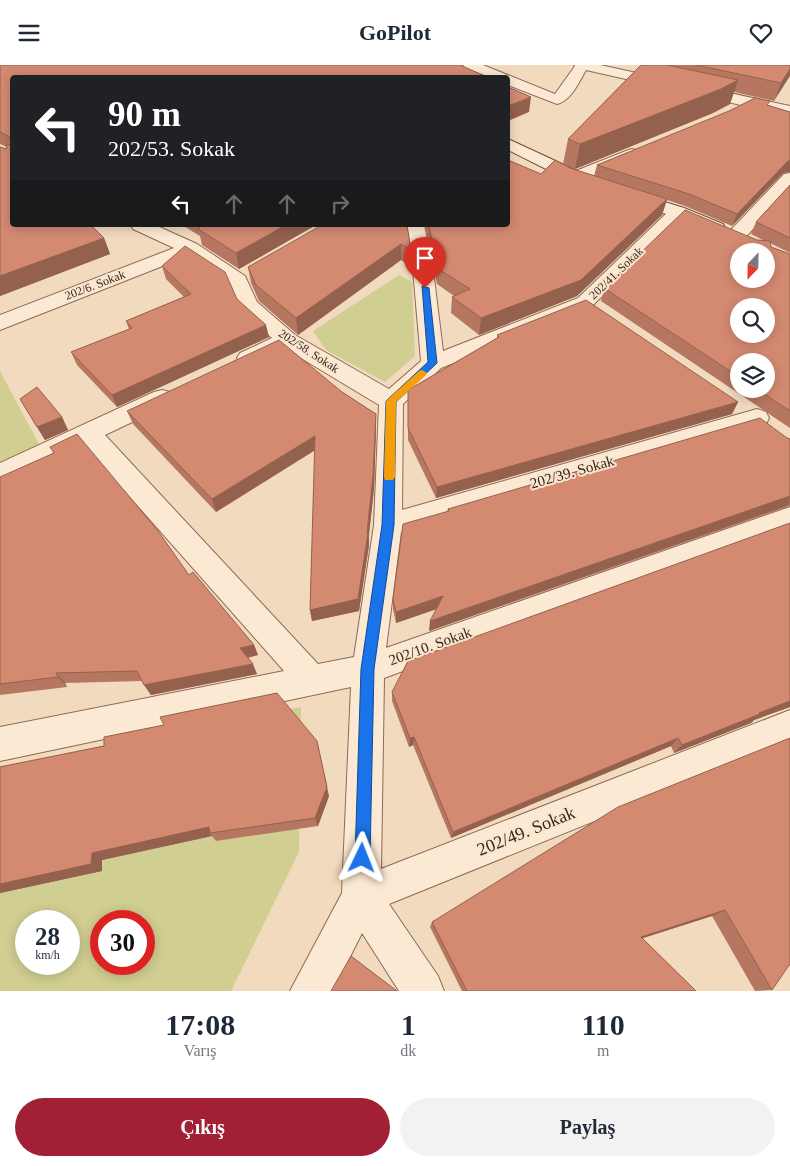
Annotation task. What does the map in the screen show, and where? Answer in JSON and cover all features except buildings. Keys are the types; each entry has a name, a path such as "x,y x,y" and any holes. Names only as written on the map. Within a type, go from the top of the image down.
{"street":[{"path":"470,65 496,75"},
{"path":"510,81 557,100 564,94 582,65 790,111"},
{"path":"727,114 751,101"},
{"path":"510,145 574,178 678,212 750,243"},
{"path":"574,178 646,148"},
{"path":"736,236 790,177"},
{"name":"202/41. Sokak","path":"433,363 593,308 678,212"},
{"name":"202/58. Sokak","path":"144,227 246,275 248,305 287,340 391,401"},
{"path":"311,991 361,896 368,669 388,525 391,401 433,363 423,269 415,227"},
{"name":"202/6. Sokak","path":"0,323 190,248"},
{"path":"233,365 287,340"},
{"path":"0,474 178,390"},
{"name":"202/39. Sokak","path":"388,525 767,426 732,402"},
{"path":"88,433 312,680"},
{"name":"202/10. Sokak","path":"0,744 368,669 790,518"},
{"name":"202/49. Sokak","path":"361,896 790,726"},
{"path":"361,896 423,991"}],"shaded area":[{"path":"399,275 412,282 415,356 385,382 326,350 313,331"},
{"path":"0,371 40,446 0,464"},
{"path":"301,707 299,852 231,991 0,991 0,766"}],"slow traffic":[{"path":"389,477 391,401 422,373"}],"route":[{"path":"362,858 368,669 388,525 391,401 433,363 425,288"}]}
